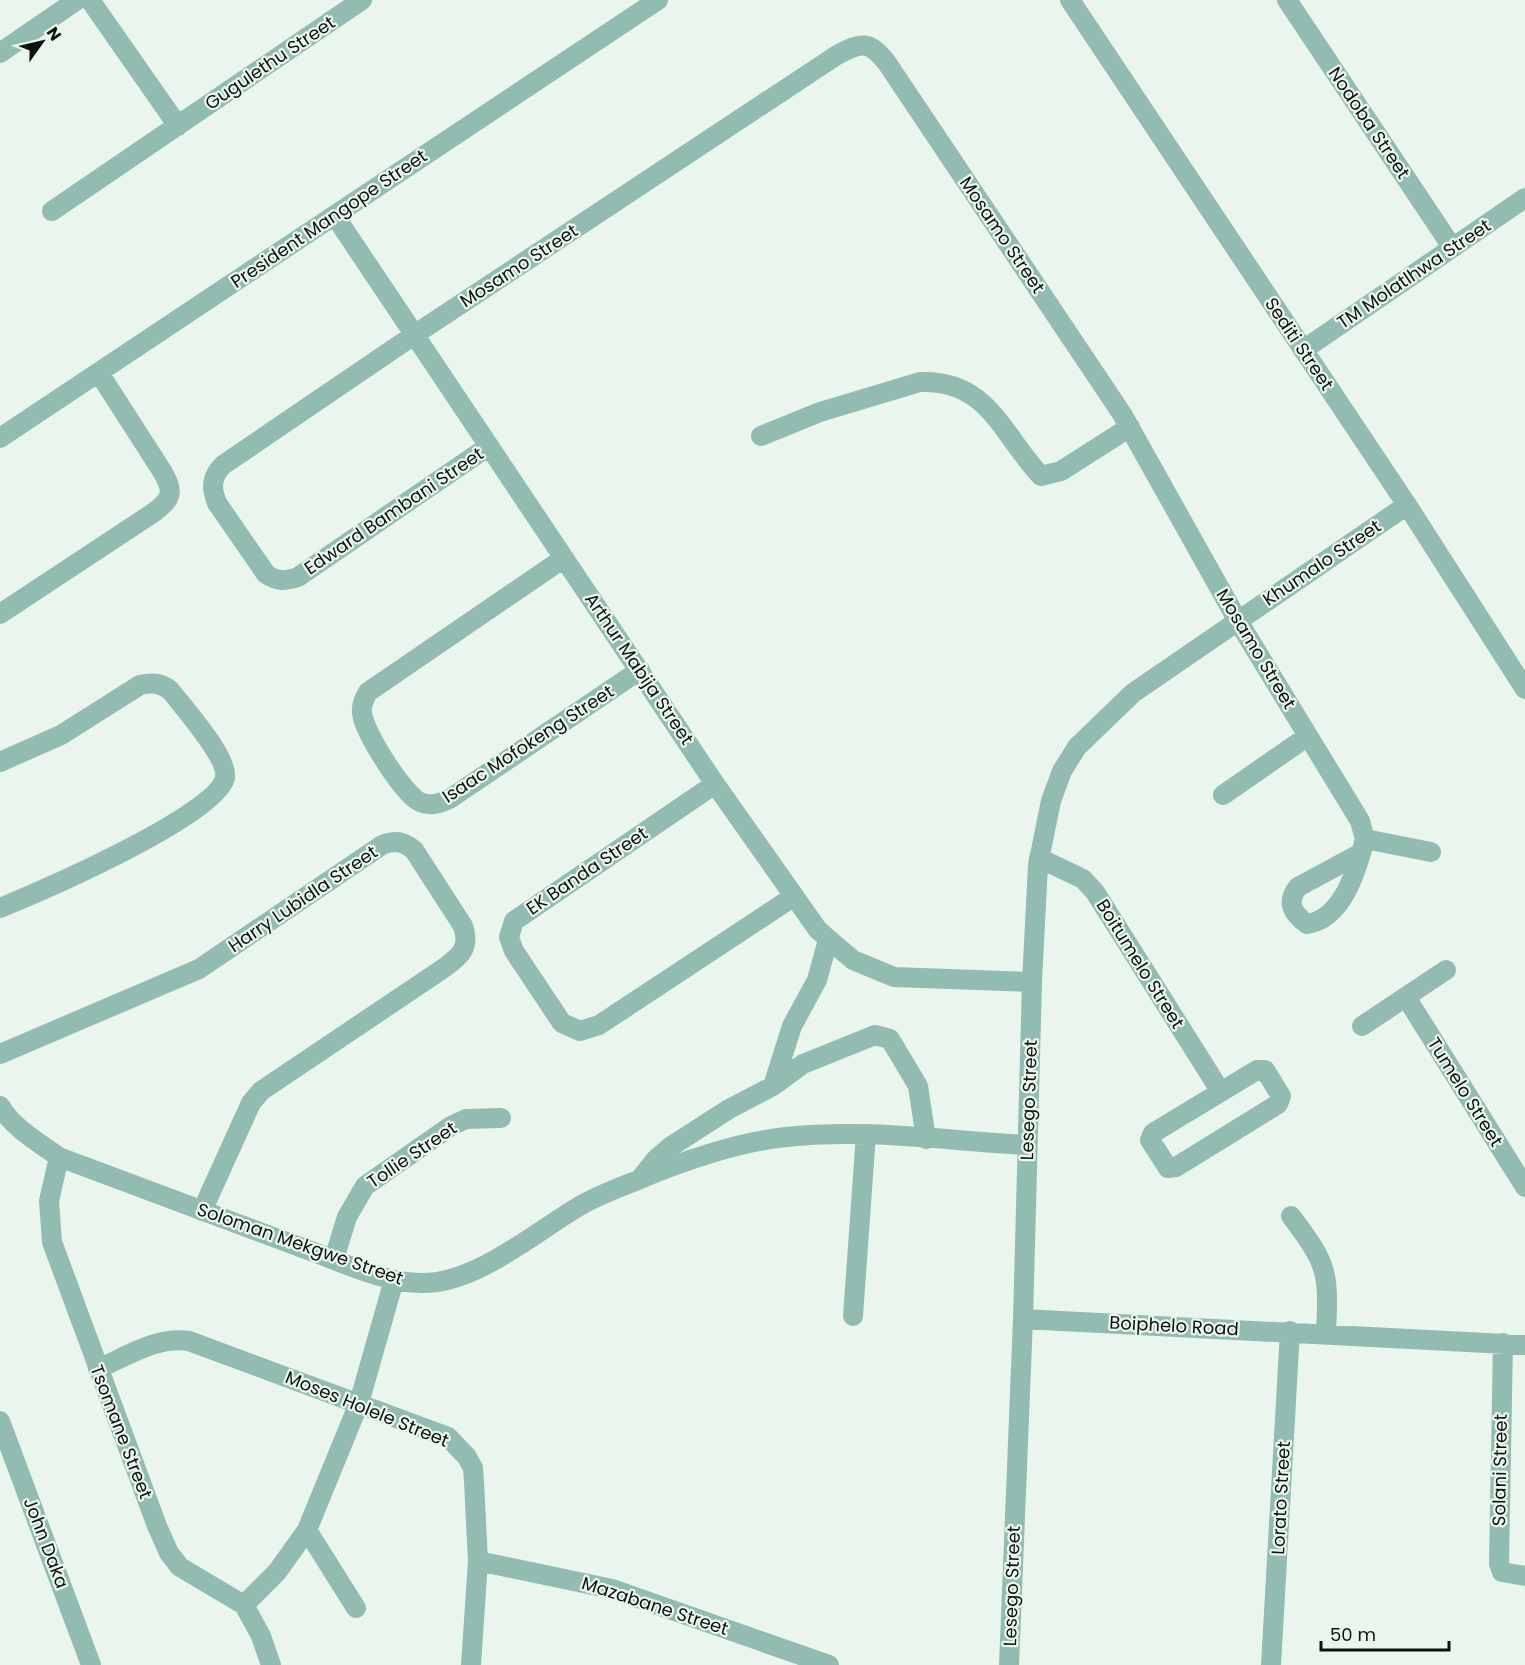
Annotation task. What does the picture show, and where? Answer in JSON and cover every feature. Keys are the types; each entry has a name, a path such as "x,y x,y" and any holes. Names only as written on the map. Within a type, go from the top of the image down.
{"street":[{"path":"0,52 77,0"},
{"path":"90,0 178,126"},
{"name":"Gugulethu Street","path":"52,212 362,0"},
{"name":"President Mangope Street","path":"0,438 658,0"},
{"name":"Sediti Street","path":"1070,0 1407,505 1525,689"},
{"name":"Nodoba Street","path":"1287,0 1452,247"},
{"name":"Mosamo Street","path":"414,334 837,55 852,47 865,45 874,47 887,63 1130,427 1238,621 1360,821 1363,846 1431,852"},
{"name":"TM Molatlhwa Street","path":"1303,350 1525,198"},
{"name":"Arthur Mabija Street","path":"335,216 793,897 828,939 853,960 894,977 1032,982"},
{"name":"Edward Bambani Street","path":"414,334 223,465 213,479 212,492 217,503 266,574 274,580 283,581 298,577 489,446"},
{"path":"0,614 153,513 165,503 170,495 170,484 99,373"},
{"path":"761,436 820,412 920,382 936,381 963,390 990,408 1041,476 1061,471 1130,427"},
{"name":"Khumalo Street","path":"1238,621 1407,505"},
{"name":"Isaac Mofokeng Street","path":"564,558 368,692 362,700 366,727 410,796 421,803 431,805 451,798 640,670"},
{"name":"Lesego Street","path":"1009,1665 1023,1319 1032,982 1040,858 1051,801 1062,771 1077,747 1133,693 1238,621"},
{"path":"0,762 61,735 140,685 150,683 162,685 170,690 216,751 225,768 225,779 219,789 186,815 99,864 0,908"},
{"path":"1223,795 1308,736"},
{"name":"EK Banda Street","path":"716,784 514,921 509,937 514,951 562,1023 580,1031 599,1025 793,897"},
{"name":"Harry Lubidla Street","path":"0,1054 199,969 382,845 393,841 405,843 414,850 463,926 467,939 465,950 444,968 261,1091 251,1103 202,1211"},
{"name":"Boitumelo Street","path":"1040,858 1083,879 1095,892 1221,1092"},
{"path":"773,1086 792,1026 817,980 828,939"},
{"path":"1362,1026 1446,970"},
{"name":"Tumelo Street","path":"1406,997 1525,1187"},
{"path":"640,1179 656,1159 670,1147 729,1109 773,1086 803,1064 875,1035 890,1039 918,1086 926,1139"},
{"path":"1261,1069 1265,1070 1281,1096 1278,1104 1176,1167 1168,1168 1150,1140 1150,1136 1221,1092 1261,1069"},
{"name":"Soloman Mekgwe Street","path":"0,1106 7,1118 22,1131 59,1157 394,1280 423,1283 453,1278 514,1249 580,1206 640,1179 746,1144 794,1136 866,1134 1027,1145"},
{"name":"Tollie Street","path":"334,1259 347,1217 364,1186 451,1126 466,1119 501,1118"},
{"path":"853,1316 866,1134"},
{"name":"Tsomane Street","path":"59,1157 49,1201 52,1242 169,1553 193,1576 244,1605"},
{"path":"1292,1216 1326,1269 1328,1294 1326,1333"},
{"path":"271,1665 261,1636 244,1605 277,1572 307,1530 359,1402 394,1280"},
{"name":"Boiphelo Road","path":"1023,1319 1525,1344"},
{"name":"Lorato Street","path":"1271,1665 1290,1331"},
{"name":"Moses Holele Street","path":"98,1369 153,1344 178,1340 189,1341 359,1402 448,1437 467,1457 473,1468 478,1561 471,1665"},
{"name":"Solani Street","path":"1503,1343 1499,1564 1502,1572 1507,1575 1525,1576"},
{"name":"John Daka","path":"0,1421 91,1665"},
{"path":"307,1530 356,1608"},
{"name":"Mazabane Street","path":"478,1561 612,1589 829,1665"}]}
